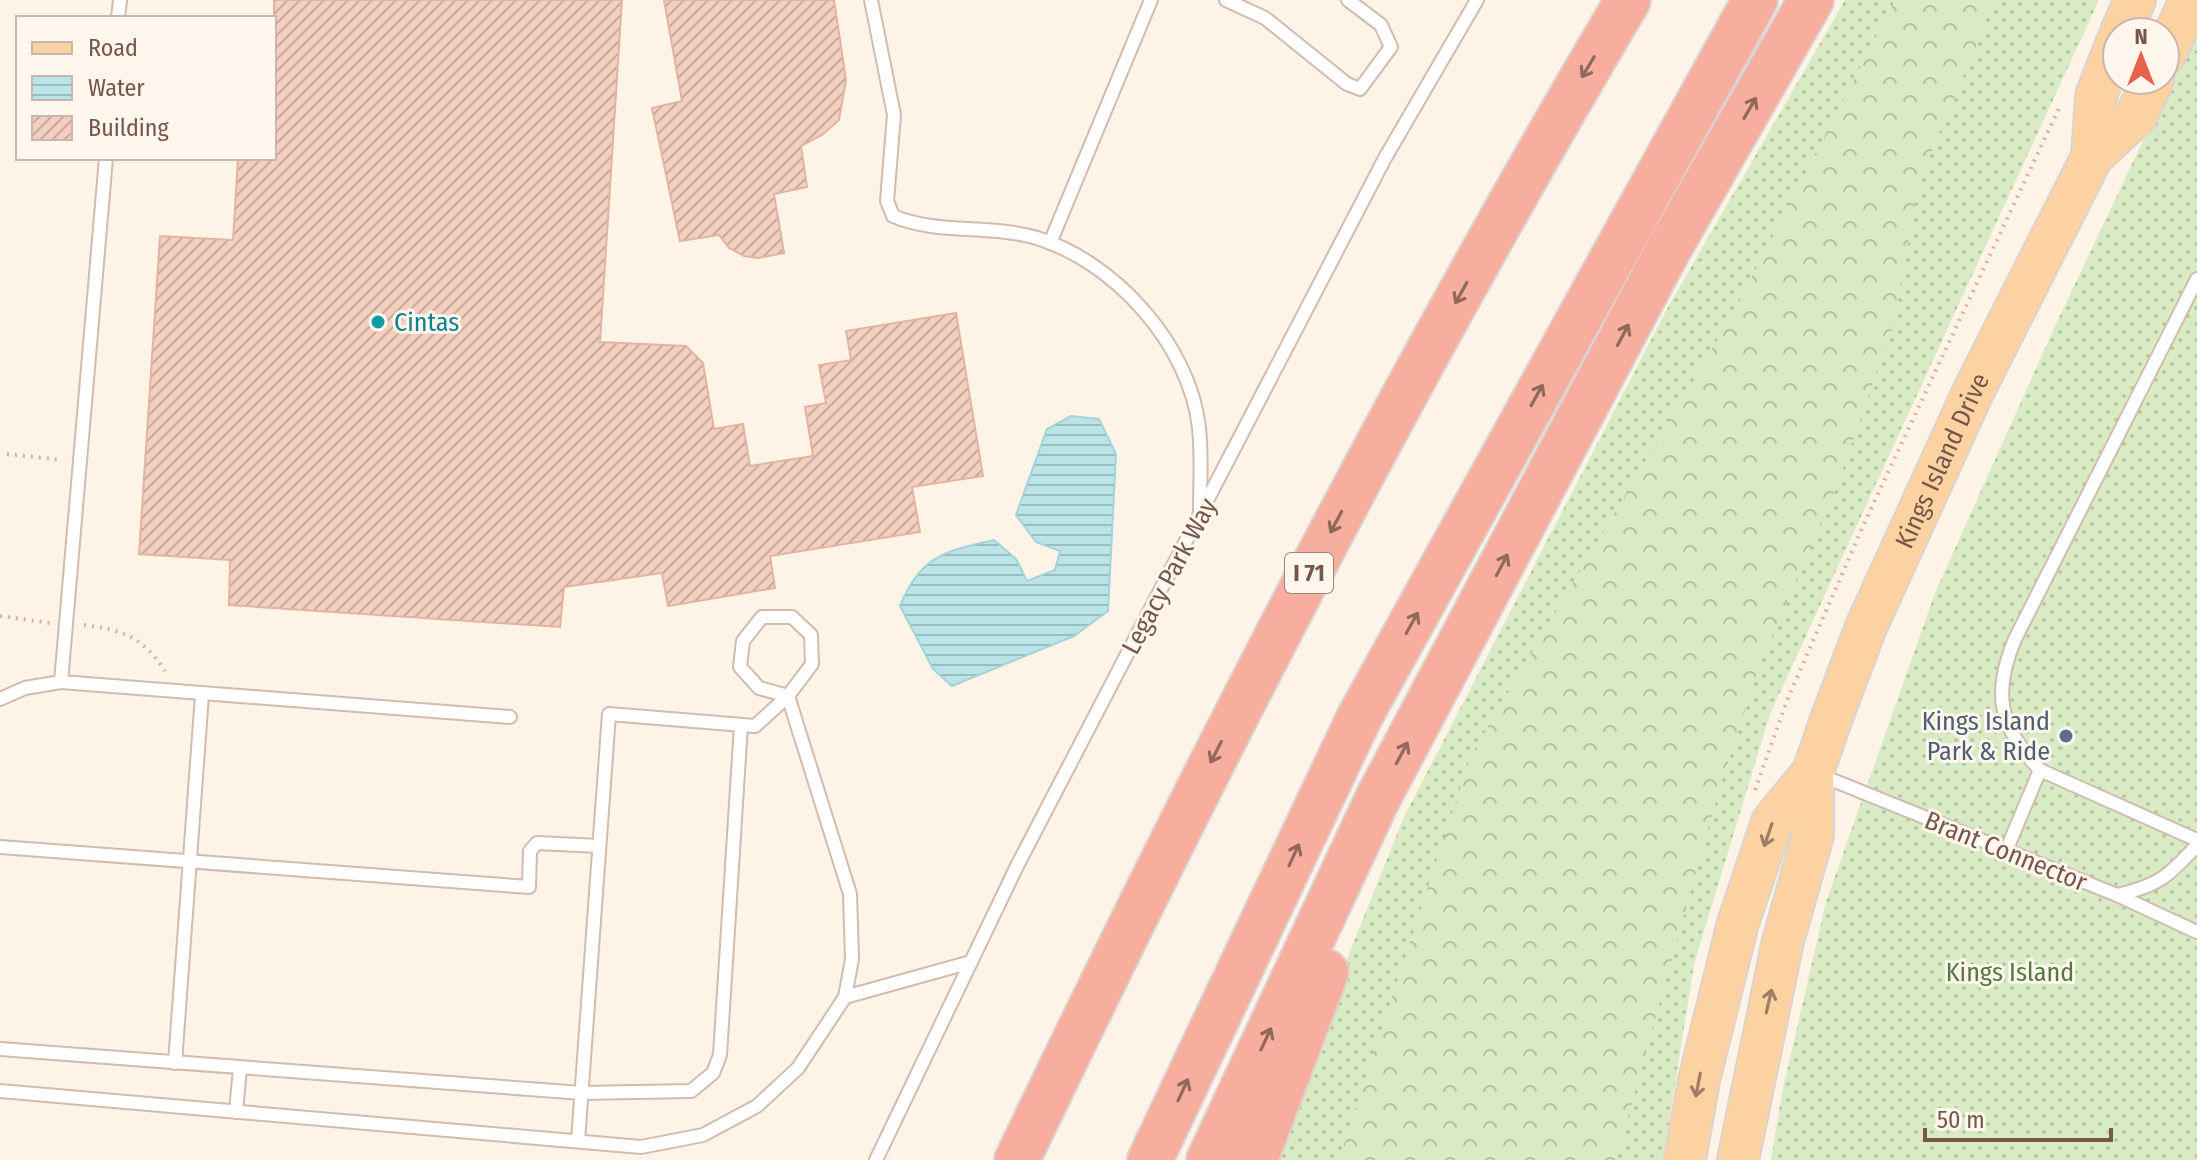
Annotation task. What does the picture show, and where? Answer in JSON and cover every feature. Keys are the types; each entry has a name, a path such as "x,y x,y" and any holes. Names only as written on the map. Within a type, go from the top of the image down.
{"highway":[{"name":"I 71","path":"1017,1160 1154,874 1264,657 1404,394 1628,0"},
{"path":"1150,1160 1359,718 1755,0"},
{"path":"1209,1160 1378,798 1668,250 1811,0"},
{"path":"1255,1160 1360,883 1378,798"}],"main road":[{"path":"2181,20 2190,0"},
{"name":"Kings Island Drive","path":"2092,157 2096,96 2101,83"},
{"name":"Kings Island Drive","path":"1685,1160 1699,1080 1738,923 1772,822 1813,772 1866,627 1974,390 2092,157 2136,116 2145,96"},
{"name":"Kings Island Drive","path":"1738,1160 1780,954 1813,835 1813,772"}],"lane":[{"path":"871,0 894,115 887,201 893,216 916,225 987,228 1050,243 1077,254 1111,277 1171,348 1189,388 1199,427 1200,516"},
{"path":"1050,243 1151,0"},
{"path":"1226,0 1265,18 1347,84 1360,89 1391,47 1381,25 1348,0"},
{"name":"Legacy Park Way","path":"876,1160 1017,866 1385,158 1477,0"},
{"path":"61,682 106,160"},
{"path":"2117,895 2149,888 2170,875 2197,842 2040,770 2021,750 2007,725 2001,696 2003,667 2197,279"},
{"path":"578,1141 609,714 755,726 788,696 812,664 811,635 792,617 762,617 743,641 740,667 759,688 788,696"},
{"path":"0,699 25,688 61,682 510,717"},
{"path":"175,1063 202,695"},
{"path":"0,1091 641,1147 703,1135 757,1106 798,1068 845,997 852,959 850,894 788,696"},
{"path":"0,1049 582,1093 691,1091 713,1073 720,1055 741,725"},
{"path":"2006,851 2040,770"},
{"name":"Brant Connector","path":"1813,772 2117,895 2197,932"},
{"path":"0,847 529,887 530,851 537,843 599,846"},
{"path":"845,997 971,962"},
{"path":"236,1112 240,1068"}],"path":[{"path":"7,454 64,460"},
{"path":"0,616 52,623"},
{"path":"81,625 125,633 150,647 180,693"}],"green space":[{"path":"1845,0 2099,0 1770,714 1694,964 1663,1160 1266,1160 1404,817 1667,309"},
{"path":"1895,0 1991,0 1985,25 1919,181 1893,326 1838,483 1758,669 1713,811 1616,1160 1339,1160 1471,755 1732,315"},
{"name":"Kings Island","path":"2197,27 2197,1160 1771,1160 1782,1093 1826,902 1935,593 2056,324 2164,96 2181,96 2181,61"}],"water":[{"path":"1071,416 1099,419 1116,454 1108,611 1074,636 952,686 933,669 900,606 916,576 936,558 994,540 1016,559 1027,581 1055,570 1060,551 1036,542 1016,515 1047,429"}],"building":[{"name":"Cintas","path":"274,0 622,0 600,342 686,346 703,363 714,429 743,424 750,466 813,456 805,407 826,403 819,365 851,360 846,331 956,313 983,476 912,487 920,532 770,556 775,588 668,606 662,573 564,587 560,627 229,605 230,560 139,554 160,236 233,240 238,160 276,160"},
{"path":"664,0 834,0 846,80 839,120 822,135 801,146 807,187 774,194 784,253 758,258 744,256 729,248 719,235 680,241 652,108 682,101"}],"place":[{"name":"Cintas","path":"378,322"},
{"name":"Kings Island Park & Ride","path":"2066,736"}]}
